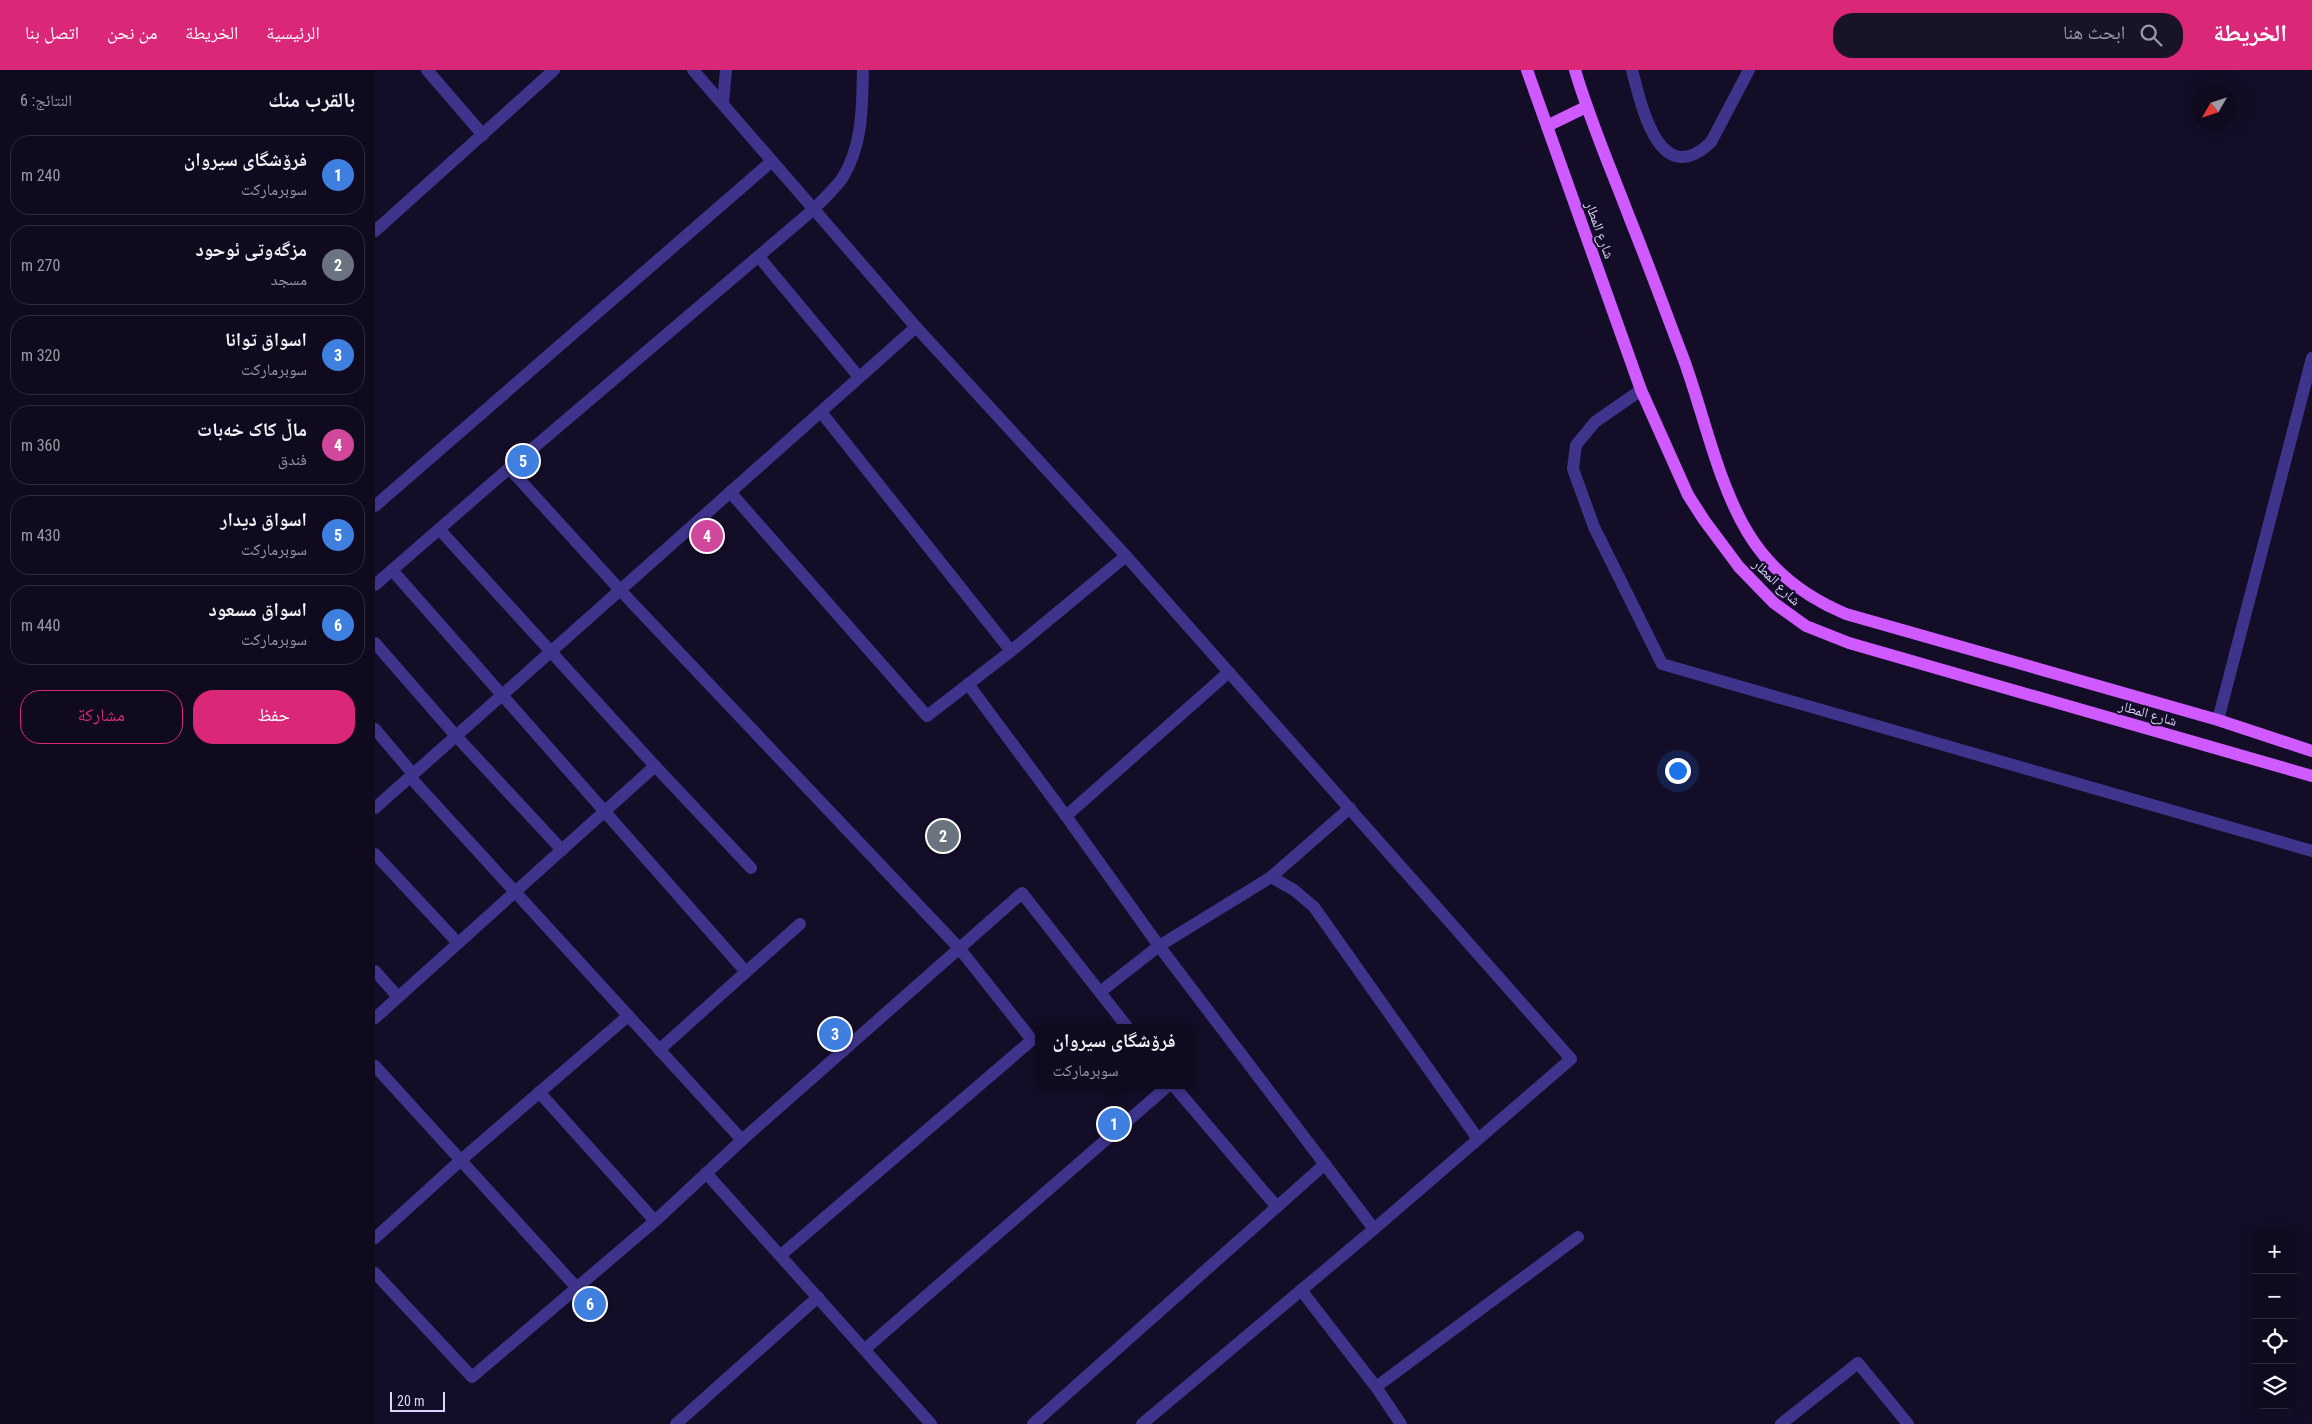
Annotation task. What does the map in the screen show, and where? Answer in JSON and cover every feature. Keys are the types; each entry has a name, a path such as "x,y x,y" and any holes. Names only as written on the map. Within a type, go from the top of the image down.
{"main road":[{"name":"شارع المطار","path":"1527,70 1641,390 1688,495 1704,520 1760,590 1784,612 1807,626 1849,644 2312,776"},
{"name":"شارع المطار","path":"1575,70 1586,107 1652,273 1735,507 1747,532 1759,550 1784,577 1822,603 1845,614 2218,720 2312,751"},
{"path":"1547,126 1586,107"}],"street":[{"path":"427,70 483,135"},
{"path":"375,230 554,70"},
{"path":"693,70 916,327 1126,556 1571,1059 1374,1229 1142,1424"},
{"path":"723,103 726,70"},
{"path":"375,585 509,468 814,209 843,178 856,148 862,122 863,70"},
{"path":"1632,70 1646,122 1656,141 1674,155 1684,156 1692,155 1702,150 1711,142 1749,70"},
{"path":"375,506 772,161"},
{"path":"759,256 859,378"},
{"path":"375,808 916,327"},
{"path":"2218,720 2312,358"},
{"path":"1641,390 1595,422 1576,444 1573,469 1595,527 1662,664 2312,851"},
{"path":"821,412 1011,651"},
{"path":"509,468 620,590 959,948 1032,1040 781,1255"},
{"path":"730,492 927,716 1011,651 1126,556"},
{"path":"439,529 550,652 751,868"},
{"path":"392,570 746,972"},
{"path":"375,643 456,736 562,850"},
{"path":"1067,816 1229,672"},
{"path":"968,684 1067,816 1159,946 1374,1229"},
{"path":"375,729 411,775 515,892 742,1140"},
{"path":"375,1018 655,766"},
{"path":"1100,992 1159,946 1271,877 1350,808"},
{"path":"375,854 458,943"},
{"path":"1271,877 1294,890 1314,907 1478,1139"},
{"path":"375,1273 472,1377 655,1221 742,1140 1022,893 1125,1024"},
{"path":"659,1050 800,924"},
{"path":"375,971 398,997"},
{"path":"375,1238 461,1160 628,1016"},
{"path":"375,1066 577,1288"},
{"path":"865,1349 1164,1089"},
{"path":"1176,1089 1277,1207"},
{"path":"539,1092 655,1221"},
{"path":"1033,1424 1325,1164"},
{"path":"706,1173 931,1424"},
{"path":"1376,1387 1578,1237"},
{"path":"1301,1290 1376,1387 1401,1424"},
{"path":"676,1424 818,1297"},
{"path":"1781,1424 1858,1363 1908,1424"}],"place":[{"name":"اسواق ديدار","path":"523,461"},
{"name":"ماڵ کاک خەبات","path":"707,536"},
{"name":"مزگەوتی ئوحود","path":"943,836"},
{"name":"اسواق توانا","path":"835,1034"},
{"name":"فرۆشگای سیروان","path":"1114,1124"},
{"name":"اسواق مسعود","path":"590,1304"}]}
